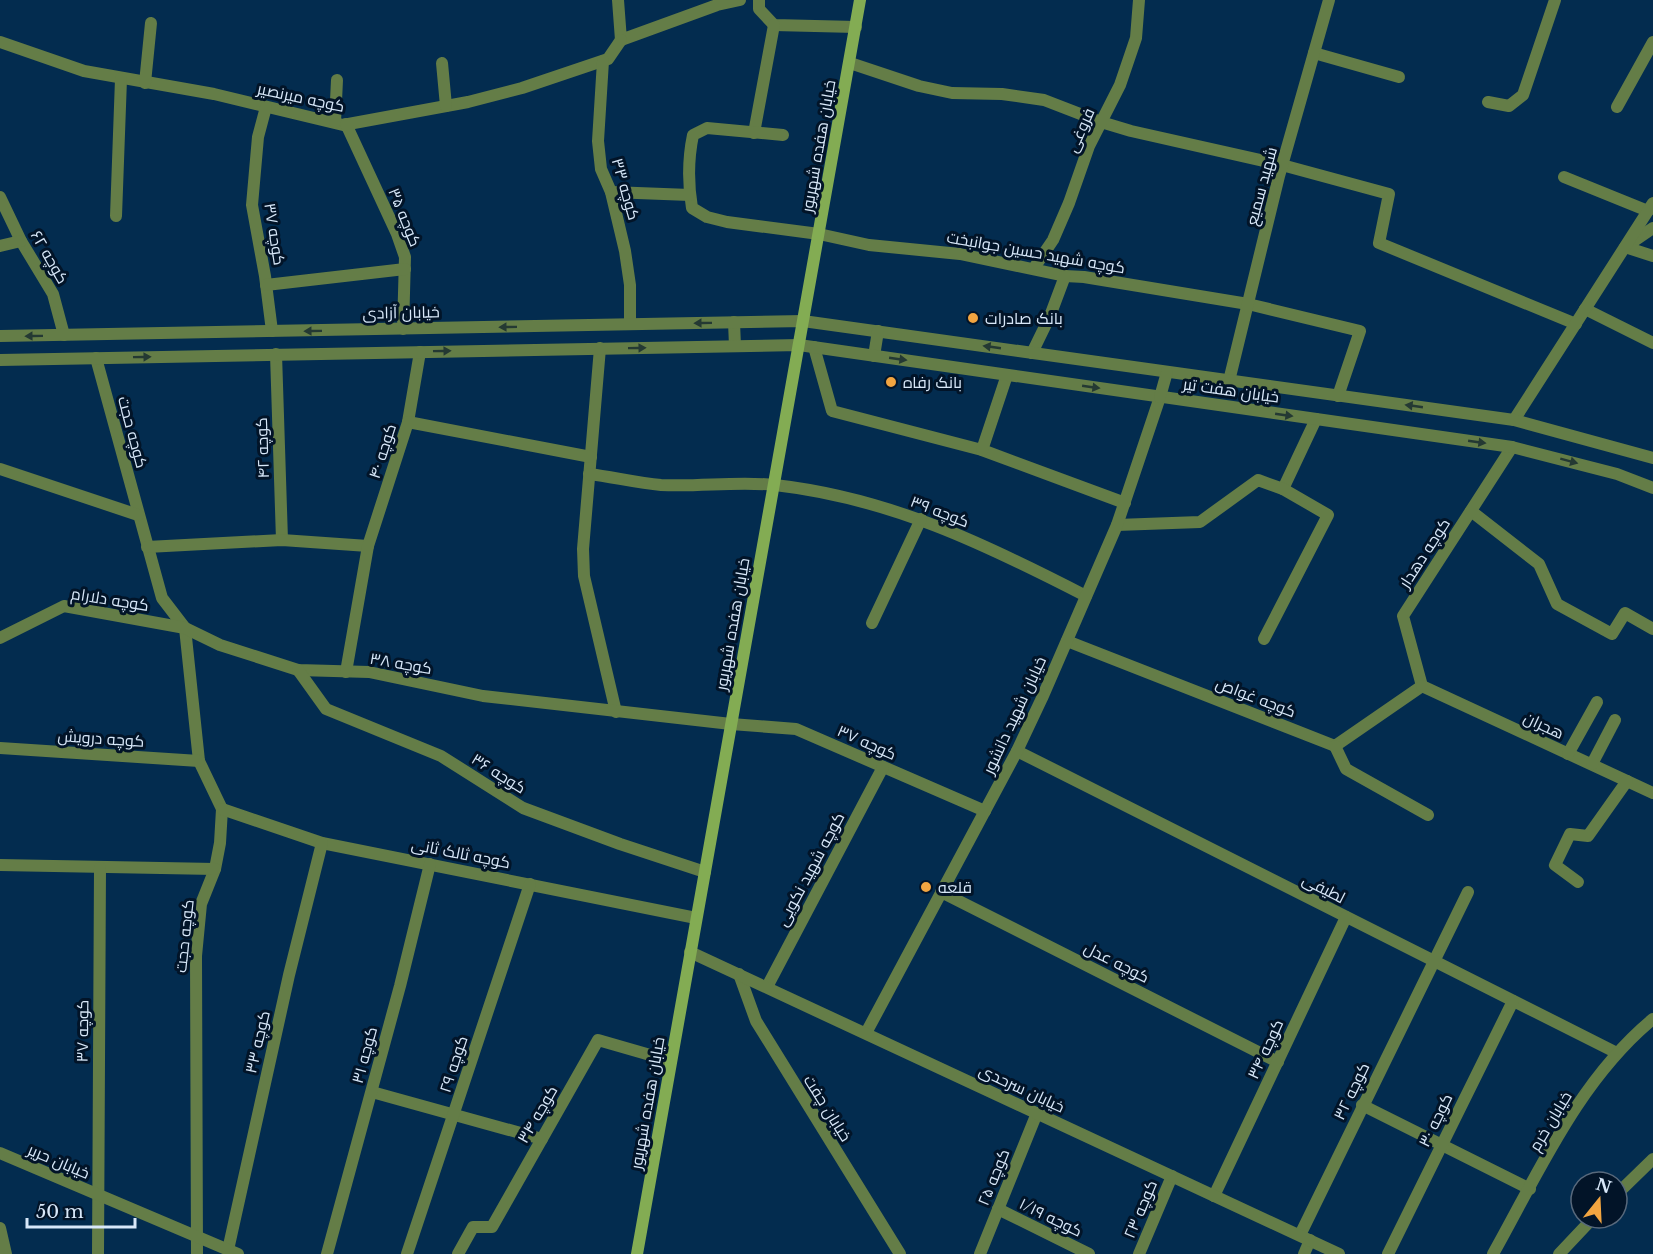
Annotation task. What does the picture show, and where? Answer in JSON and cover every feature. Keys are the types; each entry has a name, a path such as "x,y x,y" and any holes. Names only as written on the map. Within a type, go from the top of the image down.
{"main road":[{"name":"خیابان هفده شهریور","path":"637,1254 860,0"}],"street":[{"path":"618,0 621,40"},
{"path":"603,61 608,59 621,40 717,2 740,0"},
{"path":"759,0 759,9 774,25 856,27"},
{"name":"فروغی","path":"1034,268 1053,240 1070,203 1089,146 1120,85 1136,38 1139,0"},
{"name":"شهید سمیع","path":"1229,381 1282,165 1329,0"},
{"path":"1488,102 1509,105 1523,95 1555,0"},
{"path":"145,83 151,23"},
{"path":"754,133 774,25"},
{"name":"کوچه میرنصیر","path":"0,42 84,71 214,94 340,123 446,106 522,88 603,61"},
{"path":"1617,107 1653,42"},
{"path":"1314,53 1399,77"},
{"name":"کوچه ۳۳","path":"603,61 598,141 601,169 611,192 626,251 630,285 630,324"},
{"path":"442,63 446,106"},
{"path":"850,63 919,86 952,93 1002,94 1044,100 1101,122 1182,144 1282,165 1389,194 1379,243 1576,324"},
{"path":"116,216 121,79"},
{"path":"337,80 340,123"},
{"name":"کوچه ۳۷","path":"266,107 258,137 252,205 272,331"},
{"name":"کوچه ۳۵","path":"340,123 397,234 405,257 403,329"},
{"path":"611,192 690,195 690,152 693,135 707,128 783,135"},
{"path":"1514,420 1651,207 1564,177"},
{"name":"کوچه شهید حسین جوانبخت","path":"690,195 692,208 707,217 767,228 819,234 869,245 960,254 1065,276 1084,277 1248,304 1360,331 1338,396"},
{"name":"کوچه ۶۲","path":"0,197 21,242 53,294 65,335 69,339 72,350 68,358"},
{"path":"1625,247 1653,228"},
{"path":"0,246 21,242"},
{"path":"1625,247 1653,256"},
{"path":"266,285 405,269"},
{"path":"1032,353 1050,316 1065,276"},
{"path":"1585,309 1653,343"},
{"name":"خیابان آزادی","path":"0,336 803,321"},
{"name":"خیابان هفت تیر","path":"803,321 1514,420 1653,458"},
{"path":"734,322 735,346"},
{"path":"362,330 363,353"},
{"path":"874,356 878,331"},
{"name":"کوچه حجت","path":"109,334 105,338 102,358 138,515 162,598 185,628 199,762 222,809 220,843 215,869 201,904 196,956 196,1236"},
{"path":"0,360 799,345"},
{"name":"خیابان هفت تیر","path":"799,345 1512,447 1617,474 1653,488"},
{"path":"814,347 832,411 982,450 1125,503"},
{"path":"600,348 583,549 584,576 616,712"},
{"path":"408,422 420,352"},
{"name":"کوچه ۴۲","path":"276,354 282,540"},
{"name":"خیابان شهید دانشور","path":"866,1034 1017,751 1117,525 1167,372"},
{"path":"982,450 1007,375"},
{"path":"1282,489 1316,419"},
{"name":"کوچه ۴۰","path":"346,672 369,546 408,422 591,458"},
{"name":"کوچه دهدار","path":"1422,686 1403,616 1512,447"},
{"path":"0,469 138,515"},
{"path":"589,474 660,485 773,485"},
{"path":"1117,525 1200,522 1258,480 1282,489 1328,515 1264,639"},
{"name":"کوچه ۳۹","path":"773,485 841,495 921,519 1005,554 1086,596"},
{"path":"1471,511 1539,564 1557,604 1612,634 1625,613 1653,629"},
{"path":"872,622 921,519"},
{"path":"147,547 282,540 369,546"},
{"name":"کوچه دلارام","path":"0,639 64,606 185,628"},
{"name":"کوچه ۳۸","path":"185,628 220,645 298,670 369,672 483,696 731,724"},
{"name":"کوچه غواص","path":"1067,641 1335,746"},
{"name":"کوچه ۳۶","path":"298,670 326,710 441,756 523,808 705,872"},
{"path":"1422,686 1335,746 1346,769 1428,815"},
{"name":"هجران","path":"1422,686 1653,793"},
{"path":"1568,754 1597,702"},
{"path":"1592,764 1616,720"},
{"name":"کوچه ۳۷","path":"731,724 796,729 985,811"},
{"name":"کوچه درویش","path":"0,748 199,762"},
{"name":"لطیفی","path":"1017,751 1617,1053"},
{"name":"کوچه شهید نکویی","path":"767,987 883,767"},
{"path":"1578,882 1555,865 1570,834 1588,836 1627,781"},
{"name":"کوچه ثالک ثانی","path":"222,809 322,843 696,918"},
{"name":"کوچه ۳۳","path":"233,1252 289,975 322,843"},
{"name":"کوچه ۳۱","path":"327,1254 372,1092 430,864"},
{"path":"0,865 215,869"},
{"name":"کوچه ۳۷","path":"97,1195 100,868"},
{"name":"کوچه ۲۹","path":"408,1254 530,884"},
{"name":"کوچه عدل","path":"941,892 1278,1062"},
{"name":"کوچه ۳۲","path":"1304,1254 1305,1238 1362,1105 1468,892"},
{"name":"کوچه ۳۴","path":"1214,1196 1346,917"},
{"name":"خیابان سرحدی","path":"690,952 1340,1254"},
{"name":"خیابان چفت","path":"739,974 756,1021 900,1254"},
{"name":"کوچه ۳۰","path":"1388,1254 1513,1001"},
{"name":"خیابان خرم","path":"1493,1254 1564,1127 1592,1082 1629,1038 1653,1019"},
{"name":"کوچه ۳۴","path":"458,1254 473,1227 492,1227 598,1040 671,1061"},
{"path":"372,1092 542,1139"},
{"path":"1362,1105 1530,1189"},
{"name":"کوچه ۲۵","path":"980,1254 1037,1113"},
{"name":"خیابان حریر","path":"0,1154 233,1252"},
{"path":"1629,1184 1650,1166"},
{"name":"کوچه ۲۳","path":"1139,1254 1172,1176"},
{"path":"97,1195 98,1254"},
{"name":"کوچه ۱/۱۹","path":"998,1209 1089,1254"},
{"path":"0,1228 6,1254"},
{"path":"1559,1254 1582,1230"},
{"path":"196,1236 197,1254"}],"place":[{"name":"بانک صادرات","path":"973,318"},
{"name":"بانک رفاه","path":"891,382"},
{"name":"قلعه","path":"926,887"}]}
